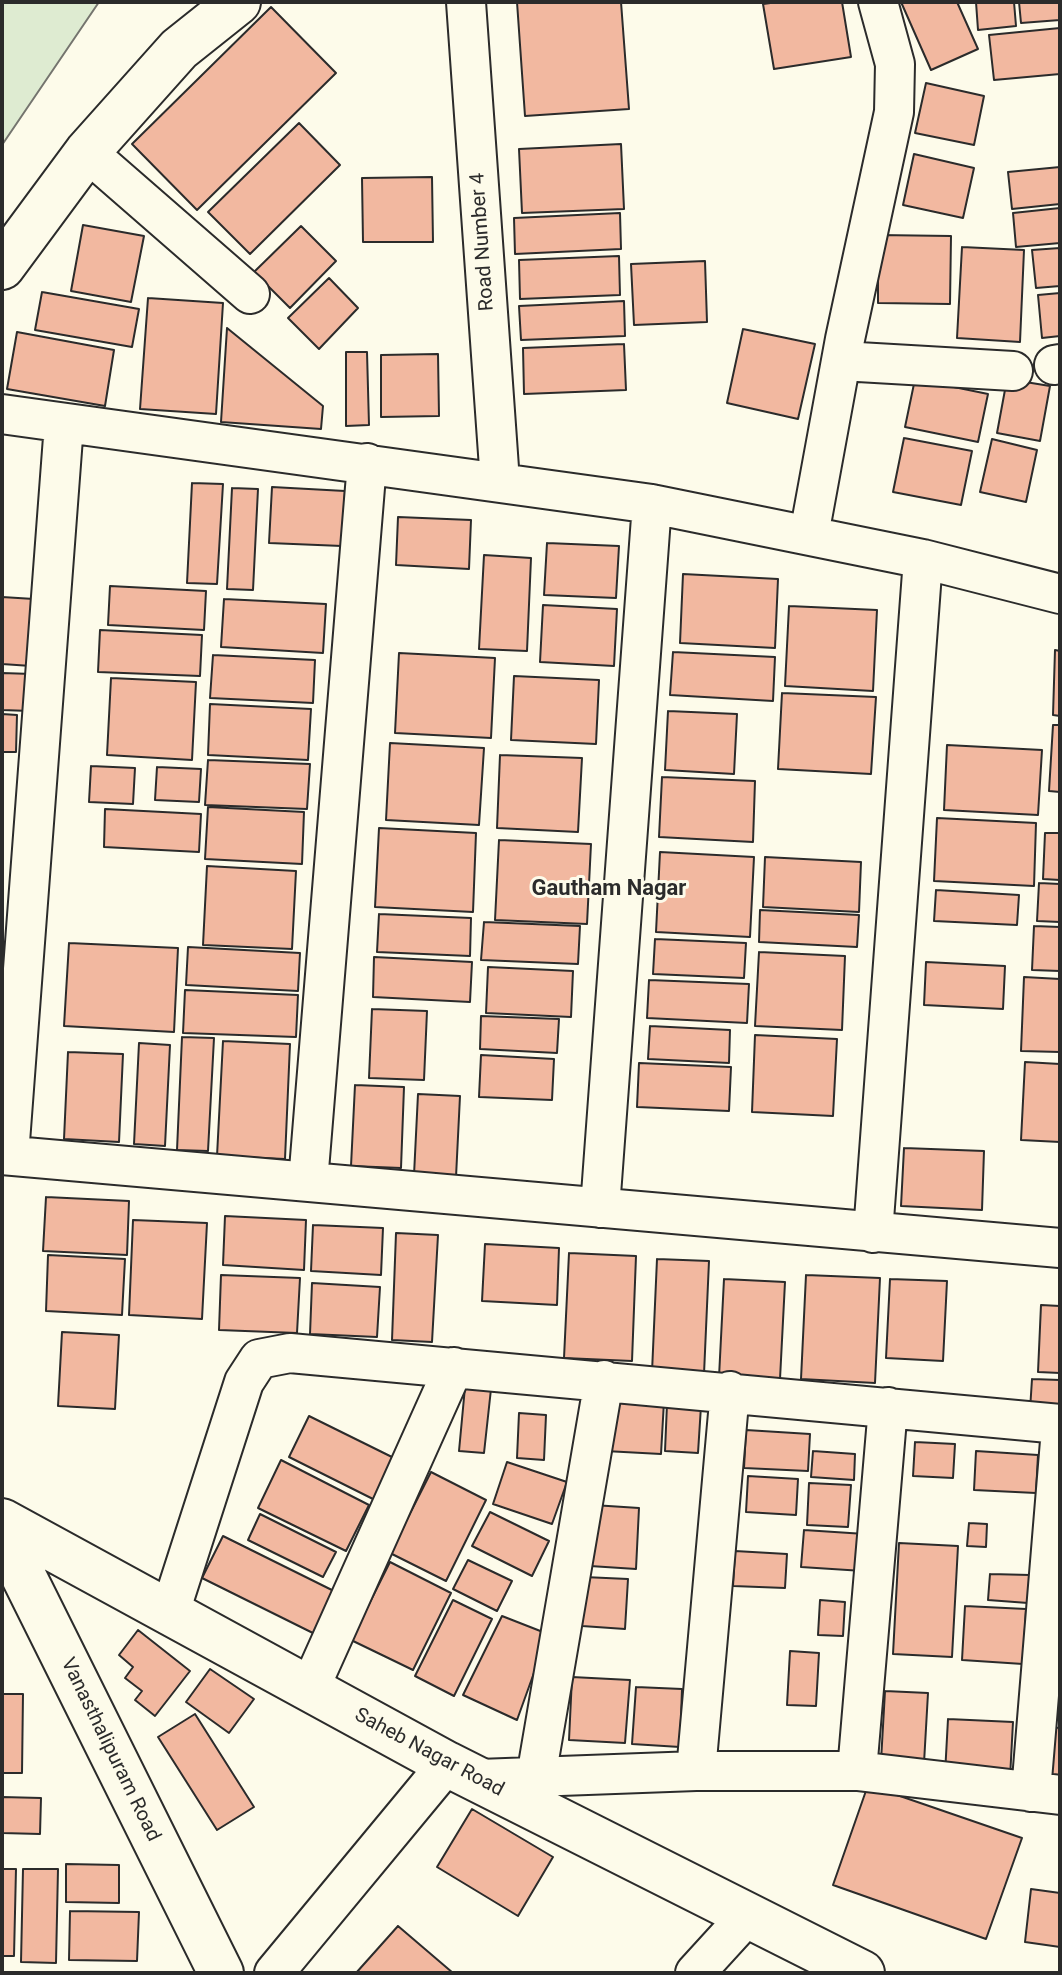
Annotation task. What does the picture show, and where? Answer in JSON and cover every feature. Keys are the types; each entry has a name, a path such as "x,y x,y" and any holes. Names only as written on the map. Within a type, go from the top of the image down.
{"street":[{"path":"2,267 87,152 179,49 238,2"},
{"name":"Road Number 4","path":"466,2 500,482"},
{"path":"809,535 841,361 894,112 895,64 878,2"},
{"path":"87,152 250,294"},
{"path":"841,361 1013,371"},
{"path":"2,414 652,504 923,559 1060,594"},
{"path":"64,424 6,1155 1060,1248"},
{"path":"308,1182 367,463"},
{"path":"600,1208 652,504"},
{"path":"873,1233 923,559"},
{"path":"169,1615 244,1382 259,1359 290,1353 730,1391 1060,1424"},
{"path":"309,1690 454,1367"},
{"path":"536,1777 604,1380"},
{"path":"696,1771 730,1391"},
{"path":"857,1771 888,1407"},
{"path":"274,1973 463,1771 536,1777 696,1771 857,1771 1046,1794 1060,1441"},
{"name":"Saheb Nagar Road","path":"2,1523 463,1771 862,1973"},
{"name":"Vanasthalipuram Road","path":"2,1523 13,1577 221,1973"},
{"path":"695,1973 747,1916"}],"green space":[{"path":"2,2 99,2 2,145"}],"building":[{"path":"517,2 621,2 629,109 525,116"},
{"path":"842,2 851,57 774,69 763,4"},
{"path":"901,2 957,2 978,49 931,70"},
{"path":"976,2 1014,2 1016,26 978,30"},
{"path":"1019,2 1060,2 1060,20 1021,23"},
{"path":"271,7 336,73 197,210 132,144"},
{"path":"1060,28 1060,74 994,80 989,35"},
{"path":"926,83 984,96 974,145 915,133"},
{"path":"299,123 340,165 250,254 208,212"},
{"path":"621,144 624,209 522,213 519,149"},
{"path":"914,154 974,168 963,218 903,205"},
{"path":"1060,167 1060,204 1012,209 1008,172"},
{"path":"432,177 433,242 363,242 362,178"},
{"path":"1060,208 1060,243 1016,247 1013,213"},
{"path":"620,213 621,249 515,254 514,218"},
{"path":"83,225 144,236 131,302 71,291"},
{"path":"301,226 336,261 290,308 254,272"},
{"path":"878,235 951,236 950,304 878,303"},
{"path":"962,247 1024,250 1020,342 957,338"},
{"path":"1060,248 1060,286 1036,288 1032,250"},
{"path":"619,256 620,295 520,299 519,260"},
{"path":"705,261 707,322 634,325 631,264"},
{"path":"329,278 358,308 319,349 288,318"},
{"path":"42,292 139,309 132,347 35,330"},
{"path":"1060,293 1060,336 1042,338 1038,295"},
{"path":"148,298 223,303 216,414 140,409"},
{"path":"624,301 625,336 521,340 519,306"},
{"path":"227,328 323,406 321,429 221,422"},
{"path":"743,329 815,344 798,419 727,403"},
{"path":"17,332 114,350 105,406 7,389"},
{"path":"624,344 626,390 524,394 523,348"},
{"path":"346,352 367,352 369,425 346,426"},
{"path":"438,354 439,416 381,417 381,355"},
{"path":"915,379 988,394 978,442 905,427"},
{"path":"1007,379 1050,386 1040,441 997,433"},
{"path":"904,438 972,451 961,505 893,492"},
{"path":"992,439 1037,450 1026,502 980,492"},
{"path":"192,483 223,484 217,584 187,583"},
{"path":"272,487 345,491 342,546 269,543"},
{"path":"232,488 258,489 253,590 227,589"},
{"path":"398,517 471,520 469,569 396,565"},
{"path":"547,543 619,546 616,598 544,595"},
{"path":"484,555 531,558 527,651 479,649"},
{"path":"683,574 778,579 775,648 680,643"},
{"path":"110,586 206,591 204,630 108,625"},
{"path":"2,597 34,599 31,666 2,664"},
{"path":"224,599 326,604 323,653 221,647"},
{"path":"543,605 617,609 614,666 540,662"},
{"path":"789,606 877,610 873,691 785,686"},
{"path":"100,630 202,635 200,676 98,672"},
{"path":"1055,650 1060,651 1060,716 1053,715"},
{"path":"673,652 775,657 773,701 670,695"},
{"path":"399,653 495,658 491,738 395,733"},
{"path":"213,655 315,660 313,703 210,698"},
{"path":"2,673 32,674 30,711 2,710"},
{"path":"514,676 599,680 596,744 511,740"},
{"path":"111,678 196,682 192,760 107,755"},
{"path":"782,693 876,697 871,774 778,769"},
{"path":"210,704 311,709 308,760 208,755"},
{"path":"668,711 737,714 734,774 665,770"},
{"path":"2,714 17,715 16,752 2,752"},
{"path":"1053,725 1060,725 1060,792 1049,791"},
{"path":"390,743 484,748 479,825 386,820"},
{"path":"947,745 1042,750 1038,815 944,810"},
{"path":"500,755 582,758 578,832 497,828"},
{"path":"208,760 310,764 307,809 205,805"},
{"path":"91,766 135,768 133,804 89,802"},
{"path":"157,767 201,769 199,802 155,800"},
{"path":"662,777 755,781 753,842 659,837"},
{"path":"208,807 304,812 302,864 205,859"},
{"path":"105,809 201,814 199,852 104,847"},
{"path":"937,818 1036,823 1034,886 934,881"},
{"path":"379,828 476,833 473,912 375,907"},
{"path":"1045,833 1060,833 1060,880 1043,879"},
{"path":"499,840 591,844 587,924 495,920"},
{"path":"660,852 754,857 750,937 656,932"},
{"path":"765,857 861,862 859,912 763,907"},
{"path":"207,866 296,871 292,949 203,945"},
{"path":"1039,883 1060,884 1060,922 1037,921"},
{"path":"936,890 1019,895 1017,925 934,921"},
{"path":"760,910 859,915 857,947 759,942"},
{"path":"379,914 471,918 470,956 377,952"},
{"path":"484,922 580,926 578,964 481,960"},
{"path":"1034,926 1060,927 1060,971 1032,970"},
{"path":"655,939 746,943 744,978 653,974"},
{"path":"69,943 178,948 174,1032 64,1026"},
{"path":"188,947 300,953 298,991 186,985"},
{"path":"759,952 845,956 842,1030 755,1026"},
{"path":"374,957 472,962 470,1002 373,997"},
{"path":"926,962 1005,966 1003,1009 924,1005"},
{"path":"488,967 573,971 571,1017 486,1013"},
{"path":"1024,977 1060,979 1060,1052 1021,1051"},
{"path":"649,980 749,984 747,1023 647,1018"},
{"path":"185,990 298,995 296,1037 183,1033"},
{"path":"372,1009 427,1011 424,1080 369,1078"},
{"path":"481,1016 559,1019 557,1053 480,1049"},
{"path":"650,1026 730,1030 729,1063 648,1059"},
{"path":"755,1035 837,1039 833,1116 752,1112"},
{"path":"182,1037 214,1038 208,1151 177,1150"},
{"path":"223,1041 290,1044 285,1159 217,1156"},
{"path":"139,1043 170,1045 165,1146 134,1144"},
{"path":"68,1052 123,1054 119,1142 64,1139"},
{"path":"481,1055 554,1059 552,1100 479,1097"},
{"path":"1025,1062 1060,1064 1060,1142 1021,1140"},
{"path":"639,1063 731,1067 729,1111 637,1107"},
{"path":"355,1085 404,1087 401,1168 351,1166"},
{"path":"418,1094 460,1096 456,1177 414,1175"},
{"path":"904,1148 984,1151 982,1210 901,1206"},
{"path":"46,1197 129,1201 127,1255 43,1251"},
{"path":"225,1216 306,1220 304,1270 223,1265"},
{"path":"133,1220 207,1223 202,1319 129,1315"},
{"path":"313,1225 383,1228 381,1275 311,1271"},
{"path":"396,1233 438,1235 432,1342 392,1340"},
{"path":"485,1244 559,1248 557,1305 482,1301"},
{"path":"569,1253 636,1256 632,1361 564,1358"},
{"path":"48,1255 125,1259 122,1315 46,1311"},
{"path":"657,1259 709,1261 704,1374 652,1372"},
{"path":"221,1275 300,1278 297,1333 219,1330"},
{"path":"806,1275 880,1278 875,1383 801,1379"},
{"path":"724,1279 785,1282 780,1379 719,1377"},
{"path":"890,1279 947,1281 943,1361 886,1358"},
{"path":"312,1283 380,1287 377,1337 310,1334"},
{"path":"1041,1305 1060,1306 1060,1373 1038,1372"},
{"path":"62,1332 119,1335 115,1409 58,1406"},
{"path":"1032,1379 1060,1380 1060,1412 1030,1410"},
{"path":"465,1387 491,1389 484,1453 459,1451"},
{"path":"608,1398 664,1401 661,1454 605,1451"},
{"path":"667,1404 701,1406 698,1453 665,1451"},
{"path":"519,1413 546,1415 544,1460 517,1458"},
{"path":"309,1416 396,1459 375,1500 289,1457"},
{"path":"746,1430 810,1434 808,1471 744,1468"},
{"path":"915,1442 955,1444 953,1478 913,1476"},
{"path":"813,1451 855,1454 854,1480 811,1477"},
{"path":"976,1451 1038,1455 1036,1493 974,1490"},
{"path":"281,1460 369,1505 346,1551 258,1508"},
{"path":"507,1462 567,1482 552,1524 493,1504"},
{"path":"431,1472 486,1500 446,1581 390,1553"},
{"path":"748,1476 798,1479 796,1515 746,1512"},
{"path":"809,1483 851,1485 848,1527 807,1525"},
{"path":"593,1505 639,1508 636,1569 590,1566"},
{"path":"490,1512 549,1541 532,1576 472,1546"},
{"path":"260,1514 336,1552 323,1577 248,1540"},
{"path":"969,1523 987,1524 986,1547 967,1546"},
{"path":"804,1530 865,1534 863,1571 801,1567"},
{"path":"223,1536 348,1598 327,1640 202,1578"},
{"path":"899,1543 958,1546 952,1657 893,1654"},
{"path":"735,1551 787,1554 785,1588 733,1586"},
{"path":"468,1560 512,1581 497,1611 453,1589"},
{"path":"390,1562 451,1593 413,1670 351,1640"},
{"path":"990,1574 1030,1575 1028,1603 988,1600"},
{"path":"584,1577 628,1579 625,1629 582,1626"},
{"path":"453,1600 492,1619 454,1696 415,1676"},
{"path":"820,1600 845,1602 843,1636 818,1635"},
{"path":"965,1606 1026,1609 1023,1664 962,1660"},
{"path":"502,1616 548,1634 517,1720 463,1695"},
{"path":"138,1630 190,1671 155,1716 135,1700 142,1691 125,1678 133,1667 119,1655"},
{"path":"790,1651 819,1653 816,1706 787,1705"},
{"path":"210,1669 254,1699 229,1733 186,1702"},
{"path":"1060,1673 1060,1720 1055,1719"},
{"path":"572,1677 630,1680 625,1743 569,1740"},
{"path":"636,1687 682,1689 680,1747 632,1744"},
{"path":"885,1691 928,1693 924,1763 881,1761"},
{"path":"2,1694 23,1694 22,1773 2,1773"},
{"path":"195,1714 254,1807 217,1830 158,1737"},
{"path":"948,1719 1013,1722 1010,1778 945,1774"},
{"path":"1049,1727 1060,1728 1060,1781 1046,1781"},
{"path":"868,1785 1022,1838 986,1939 833,1885"},
{"path":"2,1797 41,1798 40,1834 2,1833"},
{"path":"472,1809 553,1857 518,1916 437,1867"},
{"path":"66,1864 119,1865 119,1903 66,1902"},
{"path":"2,1869 16,1869 14,1956 2,1956"},
{"path":"23,1869 58,1869 56,1963 21,1962"},
{"path":"1031,1889 1060,1893 1060,1947 1025,1942"},
{"path":"70,1911 139,1912 137,1961 69,1960"},
{"path":"398,1926 453,1973 356,1973"}],"district":[{"name":"Gautham Nagar","path":"609,889"}]}
